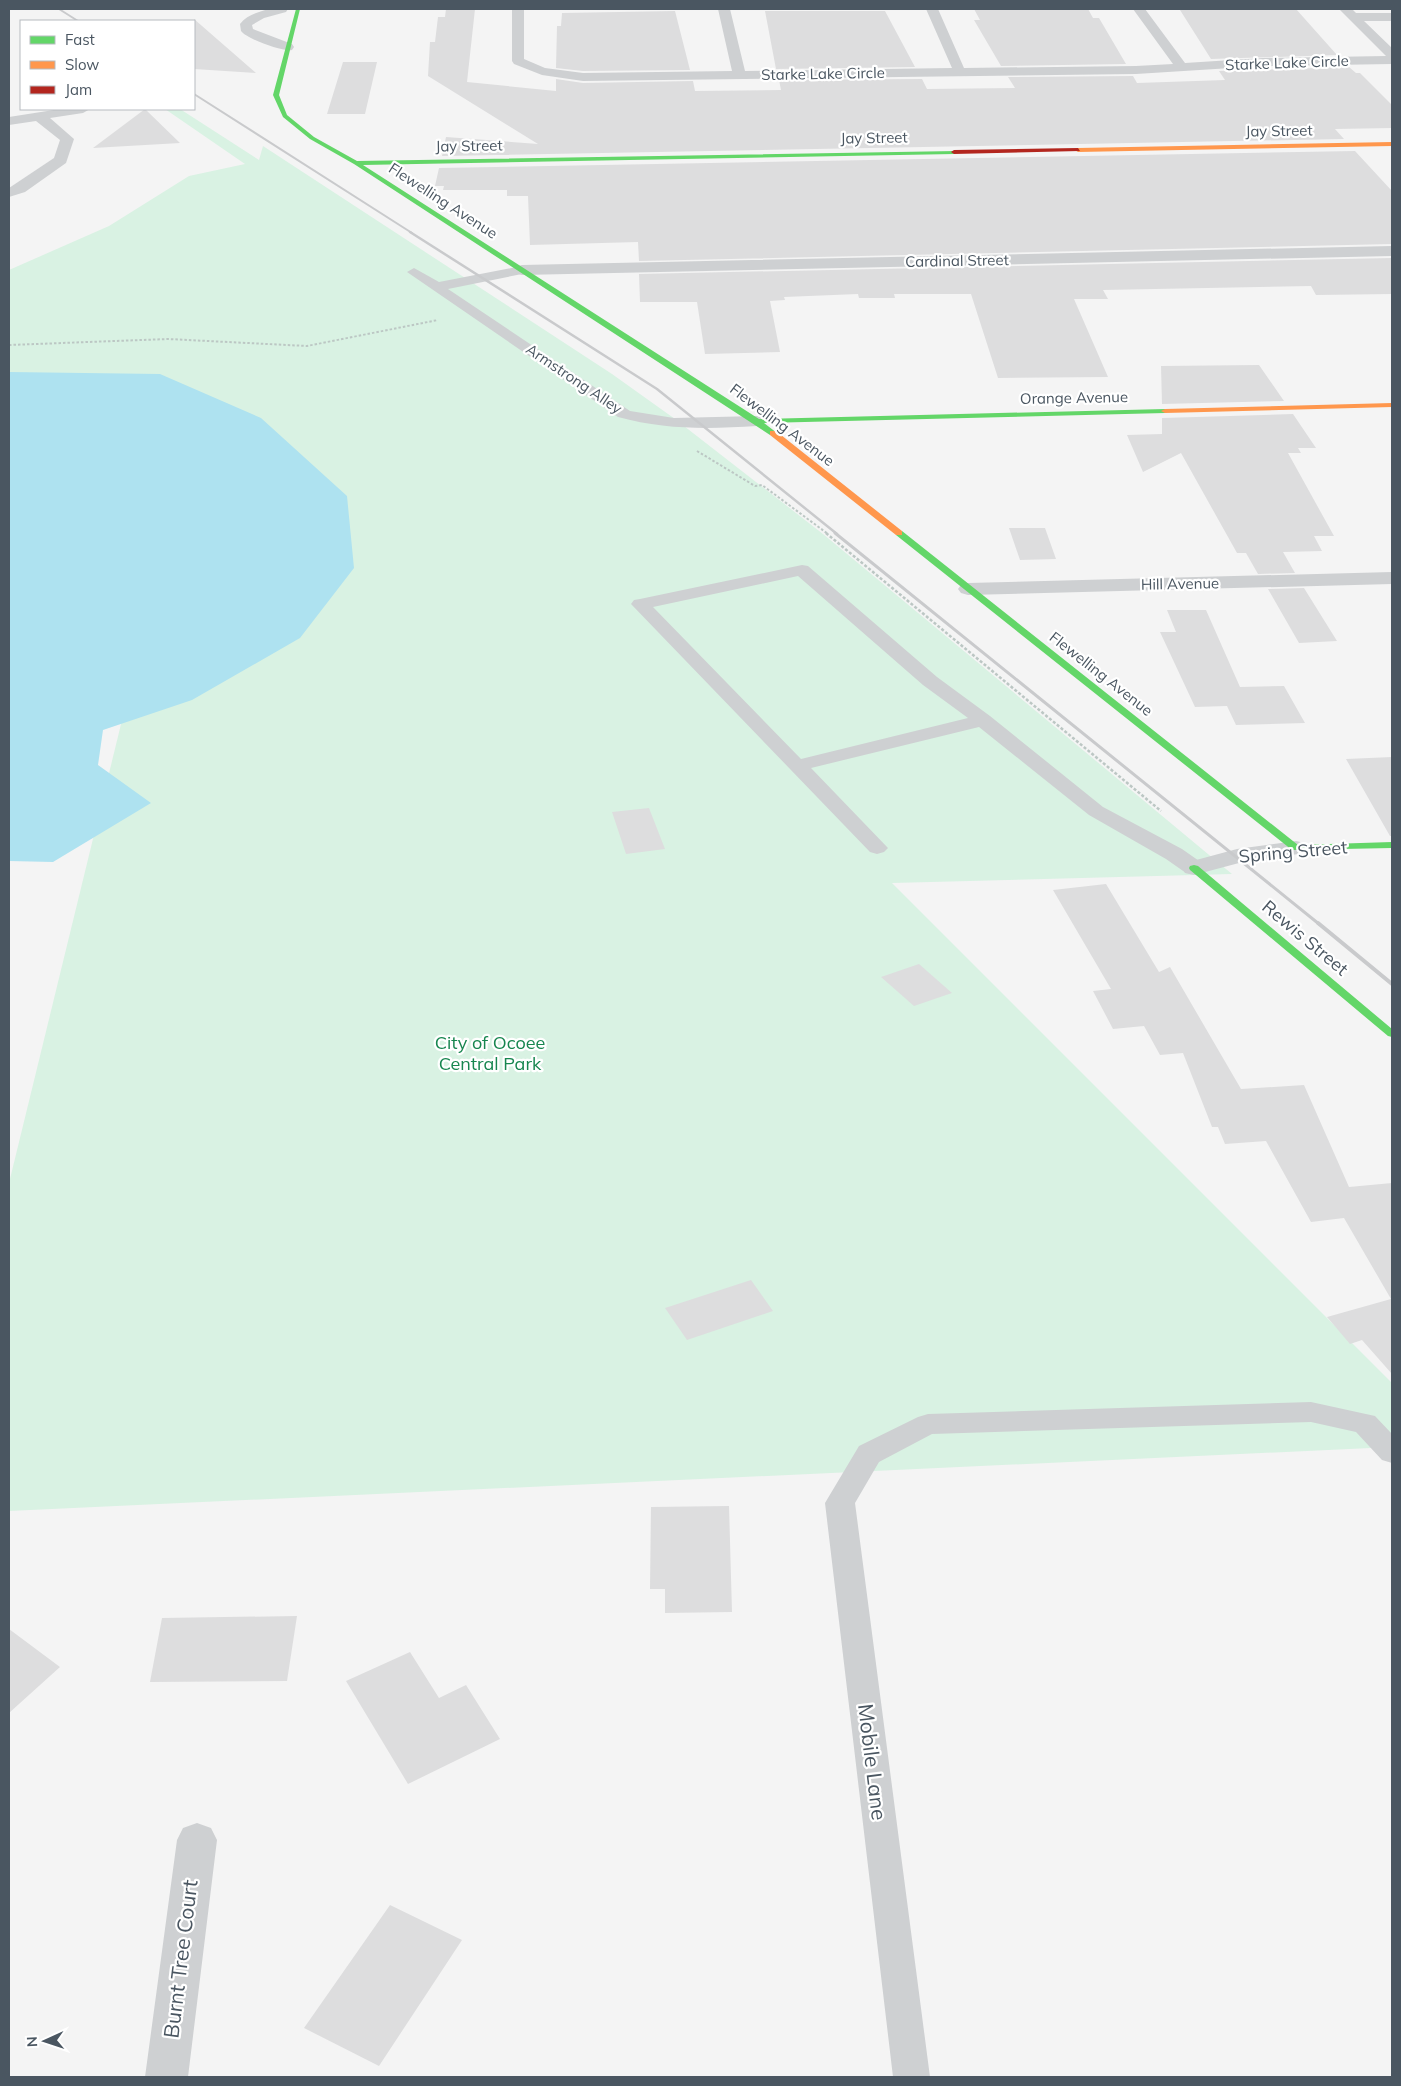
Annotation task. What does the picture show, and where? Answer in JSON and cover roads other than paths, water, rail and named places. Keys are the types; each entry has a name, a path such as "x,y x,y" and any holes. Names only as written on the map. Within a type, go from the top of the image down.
{"street":[{"path":"282,9 260,15 246,24 248,31 254,35 288,47"},
{"name":"Flewelling Avenue","path":"298,9 276,95 285,116 312,138 356,163 757,421 1296,848"},
{"name":"Starke Lake Circle","path":"518,9 518,62 552,74 583,77 960,73 1182,68 1263,62 1392,60"},
{"path":"724,9 739,75"},
{"path":"932,9 960,73"},
{"path":"1139,9 1182,68"},
{"path":"1350,13 1392,16"},
{"path":"1350,13 1392,54"},
{"path":"9,120 77,110"},
{"path":"9,193 20,189 61,160 67,139 39,116"},
{"name":"Jay Street","path":"356,163 1392,144"},
{"name":"Cardinal Street","path":"522,270 1392,251"},
{"name":"Orange Avenue","path":"757,421 1392,405"},
{"name":"Hill Avenue","path":"968,589 1392,578"},
{"name":"Spring Street","path":"1194,868 1237,856 1296,848 1392,845"},
{"name":"Rewis Street","path":"1194,868 1392,1034"},
{"name":"Burnt Tree Court","path":"166,2077 197,1840"}],"lane":[{"path":"436,287 522,270"},
{"name":"Armstrong Alley","path":"414,272 624,414 646,421 672,424 757,421"},
{"path":"877,848 640,604 802,570 930,681 983,720 1096,811 1174,854 1194,868"},
{"path":"796,766 983,720"},
{"name":"Mobile Lane","path":"911,2077 840,1503 869,1454 928,1424 1311,1412 1365,1423 1392,1452"}],"water":[{"path":"9,372 160,374 261,418 347,496 354,568 300,638 192,700 103,730 98,765 151,803 53,862 9,861"}],"railway":[{"path":"59,9 76,20"},
{"path":"195,95 412,233"},
{"path":"410,232 657,389 837,534"},
{"path":"835,533 1319,924"},
{"path":"1318,923 1392,984"}],"park label":[{"name":"City of Ocoee Central Park","path":"490,1053"}]}
